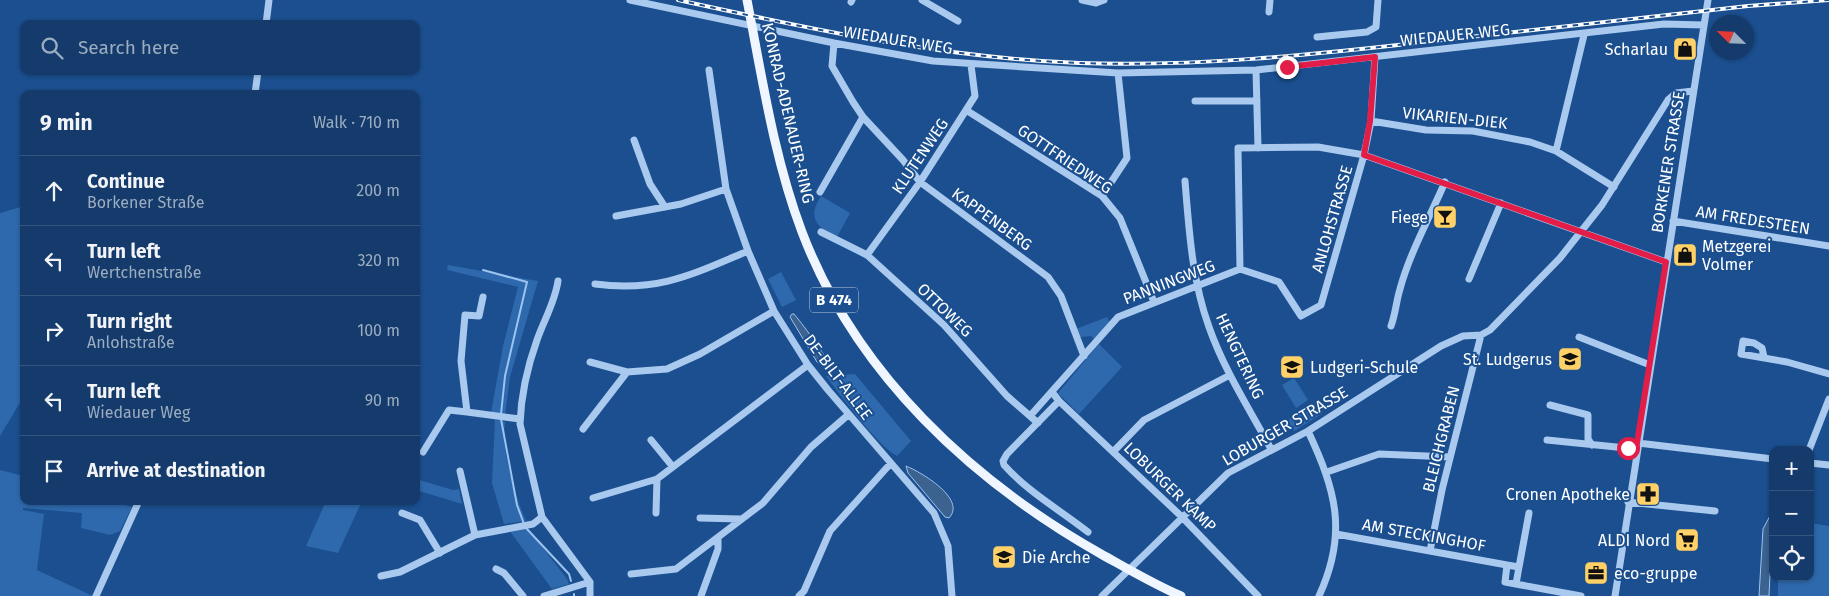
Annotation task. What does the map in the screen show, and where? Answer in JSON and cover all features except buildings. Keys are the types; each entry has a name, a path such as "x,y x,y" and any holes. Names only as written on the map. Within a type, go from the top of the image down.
{"main road":[{"name":"KONRAD-ADENAUER-RING","path":"747,0 782,170 802,232 832,297 867,351 910,405 973,466 1033,514 1128,570 1181,596"}],"street":[{"path":"266,20 269,0"},
{"name":"WIEDAUER WEG","path":"630,0 834,43 933,61 1118,73 1256,70 1584,35 1664,24 1704,25"},
{"path":"922,0 958,21"},
{"path":"1082,0 1096,3 1104,0"},
{"path":"1269,12 1270,0"},
{"path":"1317,37 1368,32 1376,27 1378,0"},
{"name":"BORKENER STRASSE","path":"1614,596 1708,0"},
{"path":"1556,151 1584,35"},
{"name":"KAPPENBERG","path":"834,43 832,66 863,117 904,160 920,182 1048,277 1061,296 1084,356"},
{"name":"ANLOHSTRASSE","path":"1240,269 1279,282 1301,316 1321,306 1364,155 1370,121 1375,57"},
{"name":"KLUTENWEG","path":"867,255 920,182 975,96 971,64"},
{"name":"DE-BILT-ALLEE","path":"709,70 726,189 748,251 774,310 808,365 848,415 928,504 942,529 948,546 952,596"},
{"path":"1256,70 1258,148"},
{"path":"1102,196 1127,158 1118,73"},
{"path":"256,90 257,75"},
{"name":"LOBURGER STRASSE","path":"1102,596 1228,473 1308,431 1441,346 1463,336 1481,335 1490,330 1514,308 1582,233 1614,187 1668,100 1676,93 1694,91"},
{"path":"1195,101 1257,100"},
{"name":"GOTTFRIEDWEG","path":"966,110 1102,196 1120,218 1154,302"},
{"path":"820,192 863,117"},
{"name":"VIKARIEN-DIEK","path":"1370,121 1426,130 1486,133 1530,142 1556,151 1614,187"},
{"path":"634,140 650,184 665,207"},
{"path":"1240,269 1238,148 1318,148 1364,155 1445,182 1666,262"},
{"name":"HENGTERING","path":"1185,180 1190,242 1197,286 1209,327 1230,375 1271,449"},
{"path":"1391,326 1398,307 1399,290 1445,182"},
{"path":"616,216 665,207 726,189"},
{"path":"1469,279 1501,203"},
{"name":"AM FREDESTEEN","path":"1673,222 1829,246"},
{"name":"OTTOWEG","path":"821,232 867,255 944,325 1007,396 1038,423"},
{"path":"595,284 638,287 684,278 748,251"},
{"name":"PANNINGWEG","path":"1030,416 1118,317 1240,269"},
{"path":"558,281 556,295 536,341 520,419 542,517 590,582 590,596"},
{"path":"467,412 461,361 464,315 479,316 483,297"},
{"path":"590,362 627,372 667,369 700,354 774,310"},
{"name":"BLEICHGRABEN","path":"1430,551 1450,457 1481,335"},
{"path":"1579,337 1650,365"},
{"path":"1764,357 1829,374"},
{"path":"592,498 657,479 808,365"},
{"path":"583,429 627,372"},
{"path":"1113,452 1144,420 1177,401 1230,375"},
{"path":"1052,392 1059,401 1007,454 1003,461 1004,465 1036,496 1062,511 1088,532"},
{"path":"1811,446 1829,399"},
{"name":"LOBURGER KAMP","path":"1059,401 1182,517 1258,596"},
{"path":"1550,405 1588,415 1588,439 1592,445"},
{"path":"423,452 448,410 520,419"},
{"path":"631,574 676,569 763,503 811,447 848,415"},
{"path":"1308,431 1327,472 1336,510 1336,534 1329,575 1320,596"},
{"path":"651,440 673,467"},
{"path":"1547,440 1592,445 1637,446 1769,459"},
{"path":"1327,472 1379,454 1450,457"},
{"path":"803,594 830,531 890,463"},
{"path":"1814,464 1829,465"},
{"path":"460,471 475,534"},
{"path":"656,513 657,479"},
{"path":"1628,502 1715,511"},
{"path":"96,596 137,505"},
{"path":"402,513 420,520 440,553"},
{"path":"1516,584 1529,513"},
{"path":"381,576 400,572 475,534 528,525 542,517"},
{"path":"700,518 740,519"},
{"name":"AM STECKINGHOF","path":"1336,534 1520,567"},
{"path":"701,596 718,550 718,538"},
{"path":"1508,564 1505,582 1581,596"},
{"path":"496,569 504,573 523,596"},
{"path":"544,596 590,582"}],"shaded area":[{"path":"821,196 850,213 837,237 819,225 814,216"},
{"path":"20,207 20,403 0,436 0,213"},
{"path":"448,265 538,281 510,377 505,416 491,413 503,346 518,287 447,270"},
{"path":"781,272 796,300 782,307 768,279"},
{"path":"794,314 826,358 827,362 824,366 817,362 790,317"},
{"path":"1107,317 1110,323 1095,340 1091,336 1080,337 1076,329"},
{"path":"1099,344 1122,367 1079,414 1058,393"},
{"path":"855,374 911,441 897,456 870,431 826,376"},
{"path":"1294,378 1308,400 1296,408 1282,385"},
{"path":"1315,403 1322,414 1294,431 1287,421"},
{"path":"495,419 505,422 504,433 507,459 513,486 526,521 504,524 492,483"},
{"path":"906,466 931,480 947,495 952,503 953,511 949,518 945,517 908,473"},
{"path":"0,470 20,475 20,505 125,505 132,507 120,531 110,535 81,528 82,513 23,508 23,510 44,514 37,570 93,596 0,596"},
{"path":"420,480 453,490 459,489 462,504 420,491"},
{"path":"324,505 360,505 338,553 306,546"},
{"path":"1769,518 1769,596 1759,596 1763,529"},
{"path":"1814,524 1829,526 1829,596 1778,596 1778,581 1814,581"},
{"path":"527,527 569,584 552,589 509,530"}],"waterway":[{"path":"483,270 527,282 505,376 501,414"},
{"path":"501,419 517,505 524,524"},
{"path":"526,528 569,574 571,581"}],"railway":[{"path":"678,0 827,31 927,49 1028,60 1122,64 1252,59 1382,47 1748,6 1829,0"}],"place":[{"name":"Scharlau","path":"1685,49"},
{"name":"Fiege","path":"1445,217"},
{"name":"Metzgerei Volmer","path":"1685,255"},
{"name":"St. Ludgerus","path":"1570,359"},
{"name":"Ludgeri-Schule","path":"1292,367"},
{"name":"Cronen Apotheke","path":"1648,494"},
{"name":"ALDI Nord","path":"1687,540"},
{"name":"Die Arche","path":"1004,557"},
{"name":"eco-gruppe","path":"1596,573"}],"route":[{"path":"1287,67 1375,57 1370,121 1364,155 1445,182 1666,262 1636,449 1628,448"}]}
